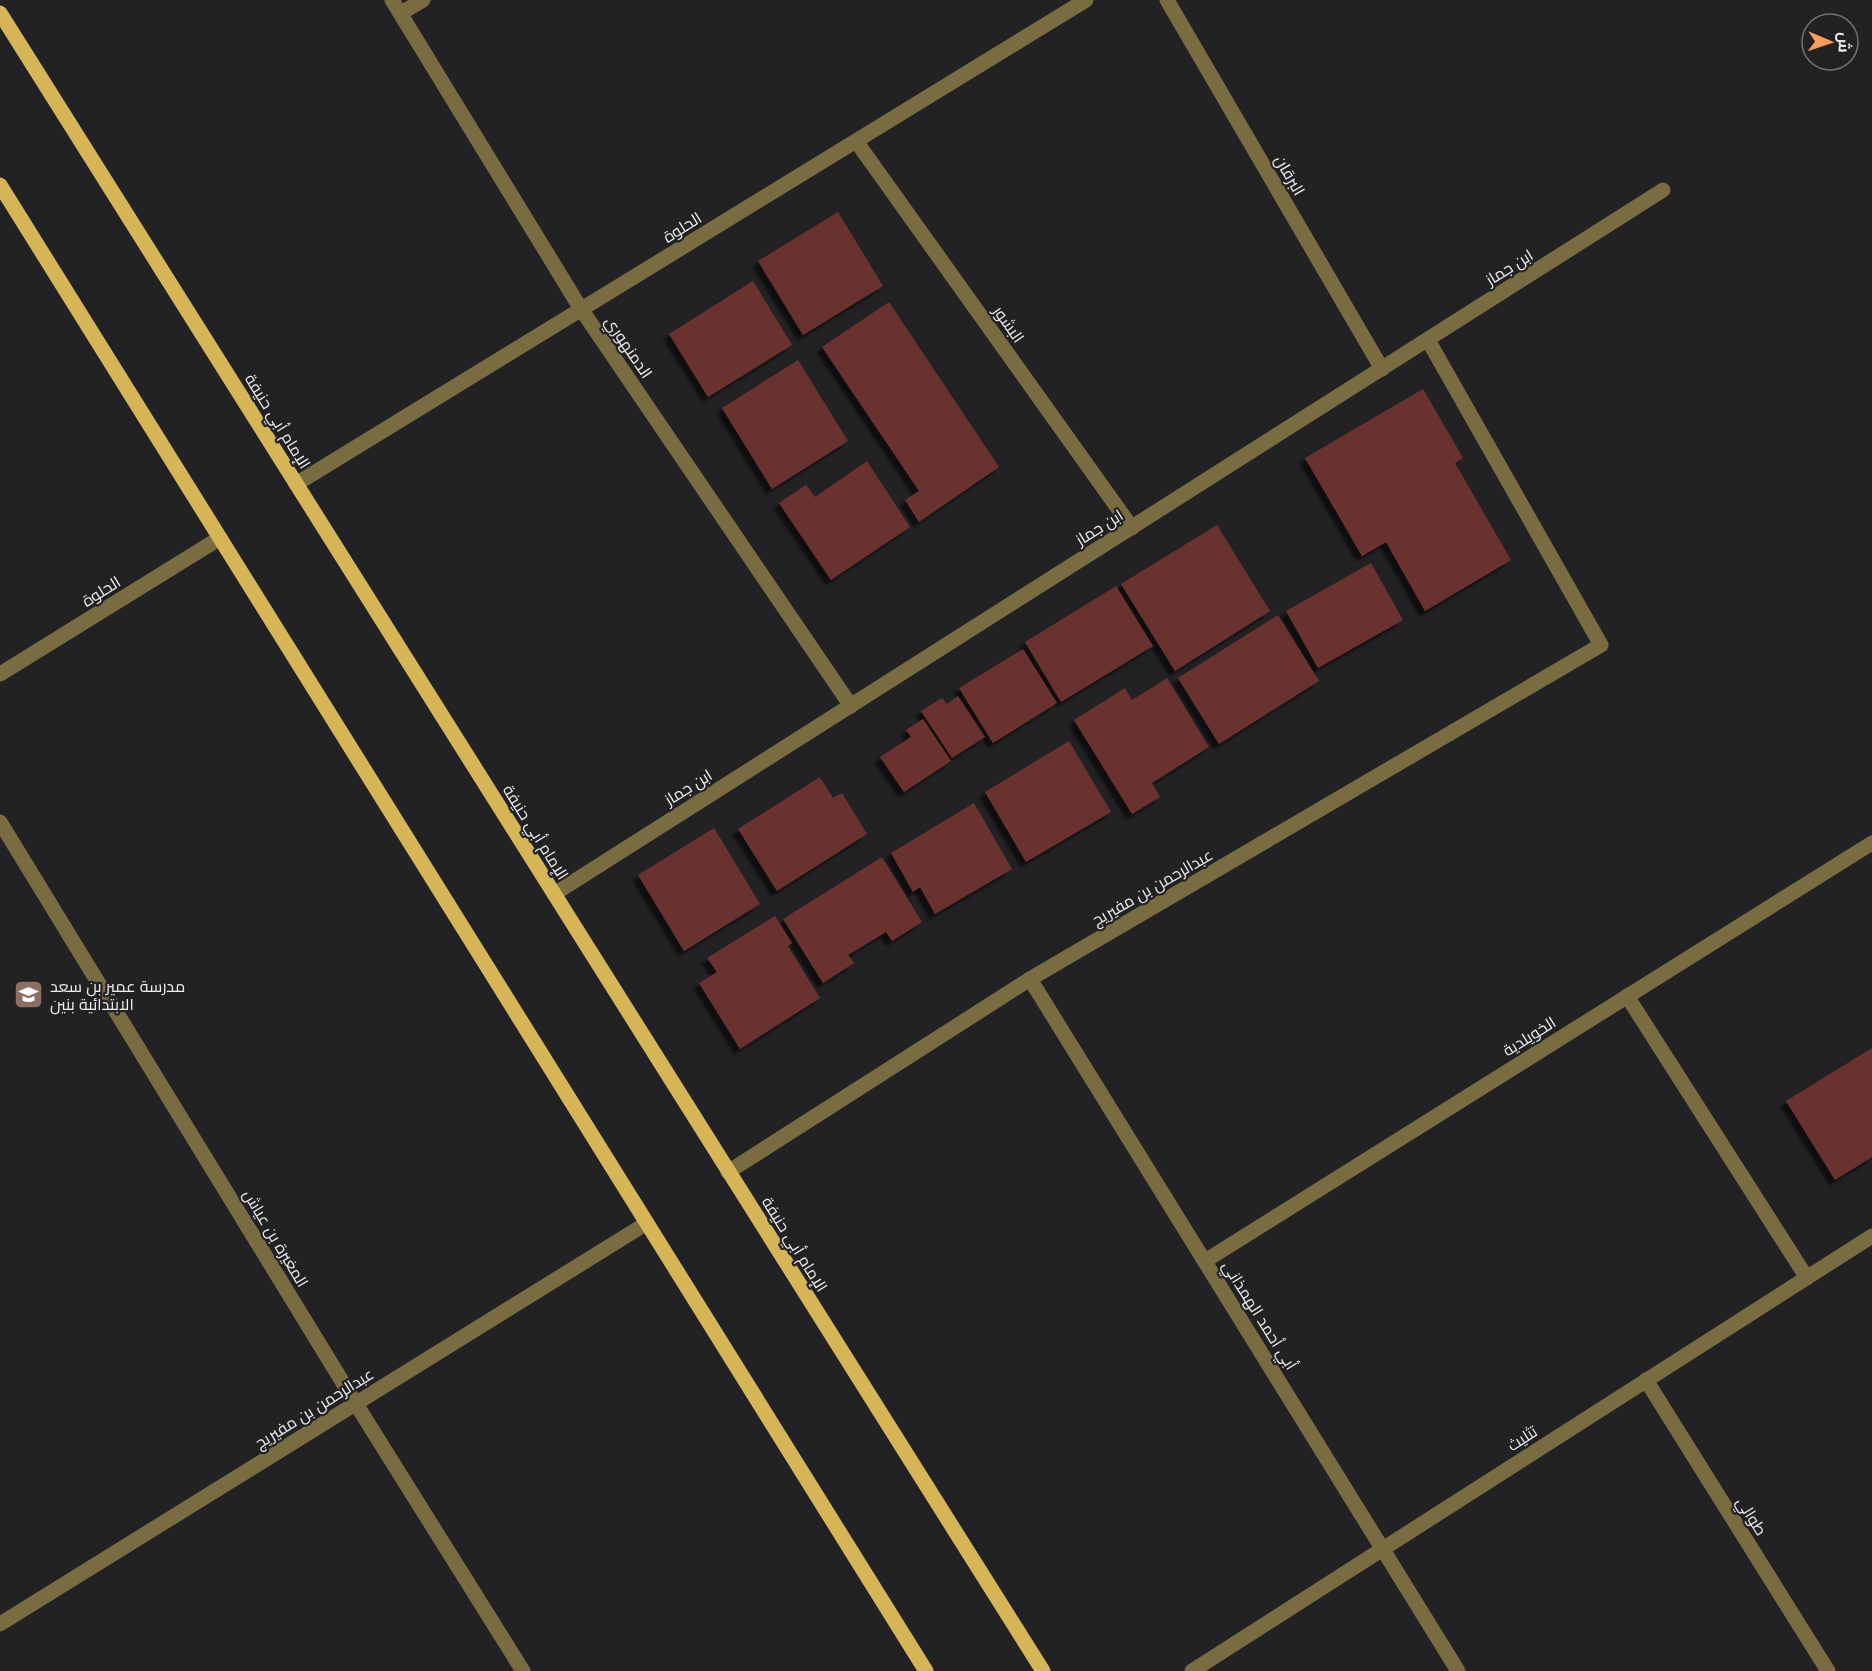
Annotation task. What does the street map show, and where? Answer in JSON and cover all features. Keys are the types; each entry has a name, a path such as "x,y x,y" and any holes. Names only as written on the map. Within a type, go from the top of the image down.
{"main road":[{"name":"الإمام أبي حنيفة","path":"0,13 1043,1671"},
{"path":"0,185 926,1671"}],"street":[{"name":"الدمنهوري","path":"392,0 581,309 851,706"},
{"path":"401,14 423,0"},
{"name":"الحلوة","path":"296,484 1086,0"},
{"name":"البرقان","path":"1167,0 1382,369"},
{"name":"البشور","path":"856,141 1132,528"},
{"name":"ابن جماز","path":"554,894 1663,190"},
{"name":"عبدالرحمن بن مفيريج","path":"728,1172 1030,979 1601,645 1428,340"},
{"name":"الحلوة","path":"0,674 220,538"},
{"name":"المغيرة بن عياش","path":"0,822 356,1404 523,1671"},
{"name":"الخويلدية","path":"1205,1262 1872,843"},
{"name":"أبي أحمد الهمذاني","path":"1030,979 1458,1671"},
{"path":"1627,996 1807,1278"},
{"name":"عبدالرحمن بن مفيريج","path":"0,1623 647,1223"},
{"name":"تثليث","path":"1192,1671 1872,1236"},
{"name":"طوالي","path":"1646,1380 1828,1671"}],"building":[{"path":"838,212 883,286 803,335 758,261"},
{"path":"753,281 792,345 708,397 669,334"},
{"path":"889,302 999,467 919,522 905,500 919,491 822,347"},
{"path":"798,360 848,441 772,489 722,408"},
{"path":"1423,389 1463,458 1455,463 1511,560 1425,611 1386,542 1362,556 1305,458"},
{"path":"867,461 910,527 831,580 779,503 806,485 815,497"},
{"path":"1217,525 1270,611 1175,671 1121,584"},
{"path":"1371,563 1403,620 1318,668 1286,611"},
{"path":"1116,586 1153,646 1061,702 1025,642"},
{"path":"1278,615 1319,681 1219,744 1178,678"},
{"path":"1023,649 1057,703 993,743 959,688"},
{"path":"1167,678 1209,747 1152,783 1160,797 1132,814 1074,720 1125,688 1132,700"},
{"path":"958,696 985,737 952,758 921,711 942,698 947,704"},
{"path":"923,719 951,761 904,792 880,757 911,737 906,730"},
{"path":"1069,741 1111,812 1026,862 985,792"},
{"path":"820,777 833,798 842,793 867,834 777,891 738,829"},
{"path":"974,803 1012,869 935,914 920,887 913,892 891,853"},
{"path":"714,828 760,904 684,951 638,875"},
{"path":"882,857 922,922 892,941 886,932 848,955 854,963 823,983 783,919"},
{"path":"775,916 792,943 788,946 820,998 740,1049 699,983 717,972 707,958"},
{"path":"1872,1048 1872,1157 1835,1180 1786,1101"}],"place":[{"name":"مدرسة عمير بن سعد الابتدائية بنين","path":"29,995"}]}
